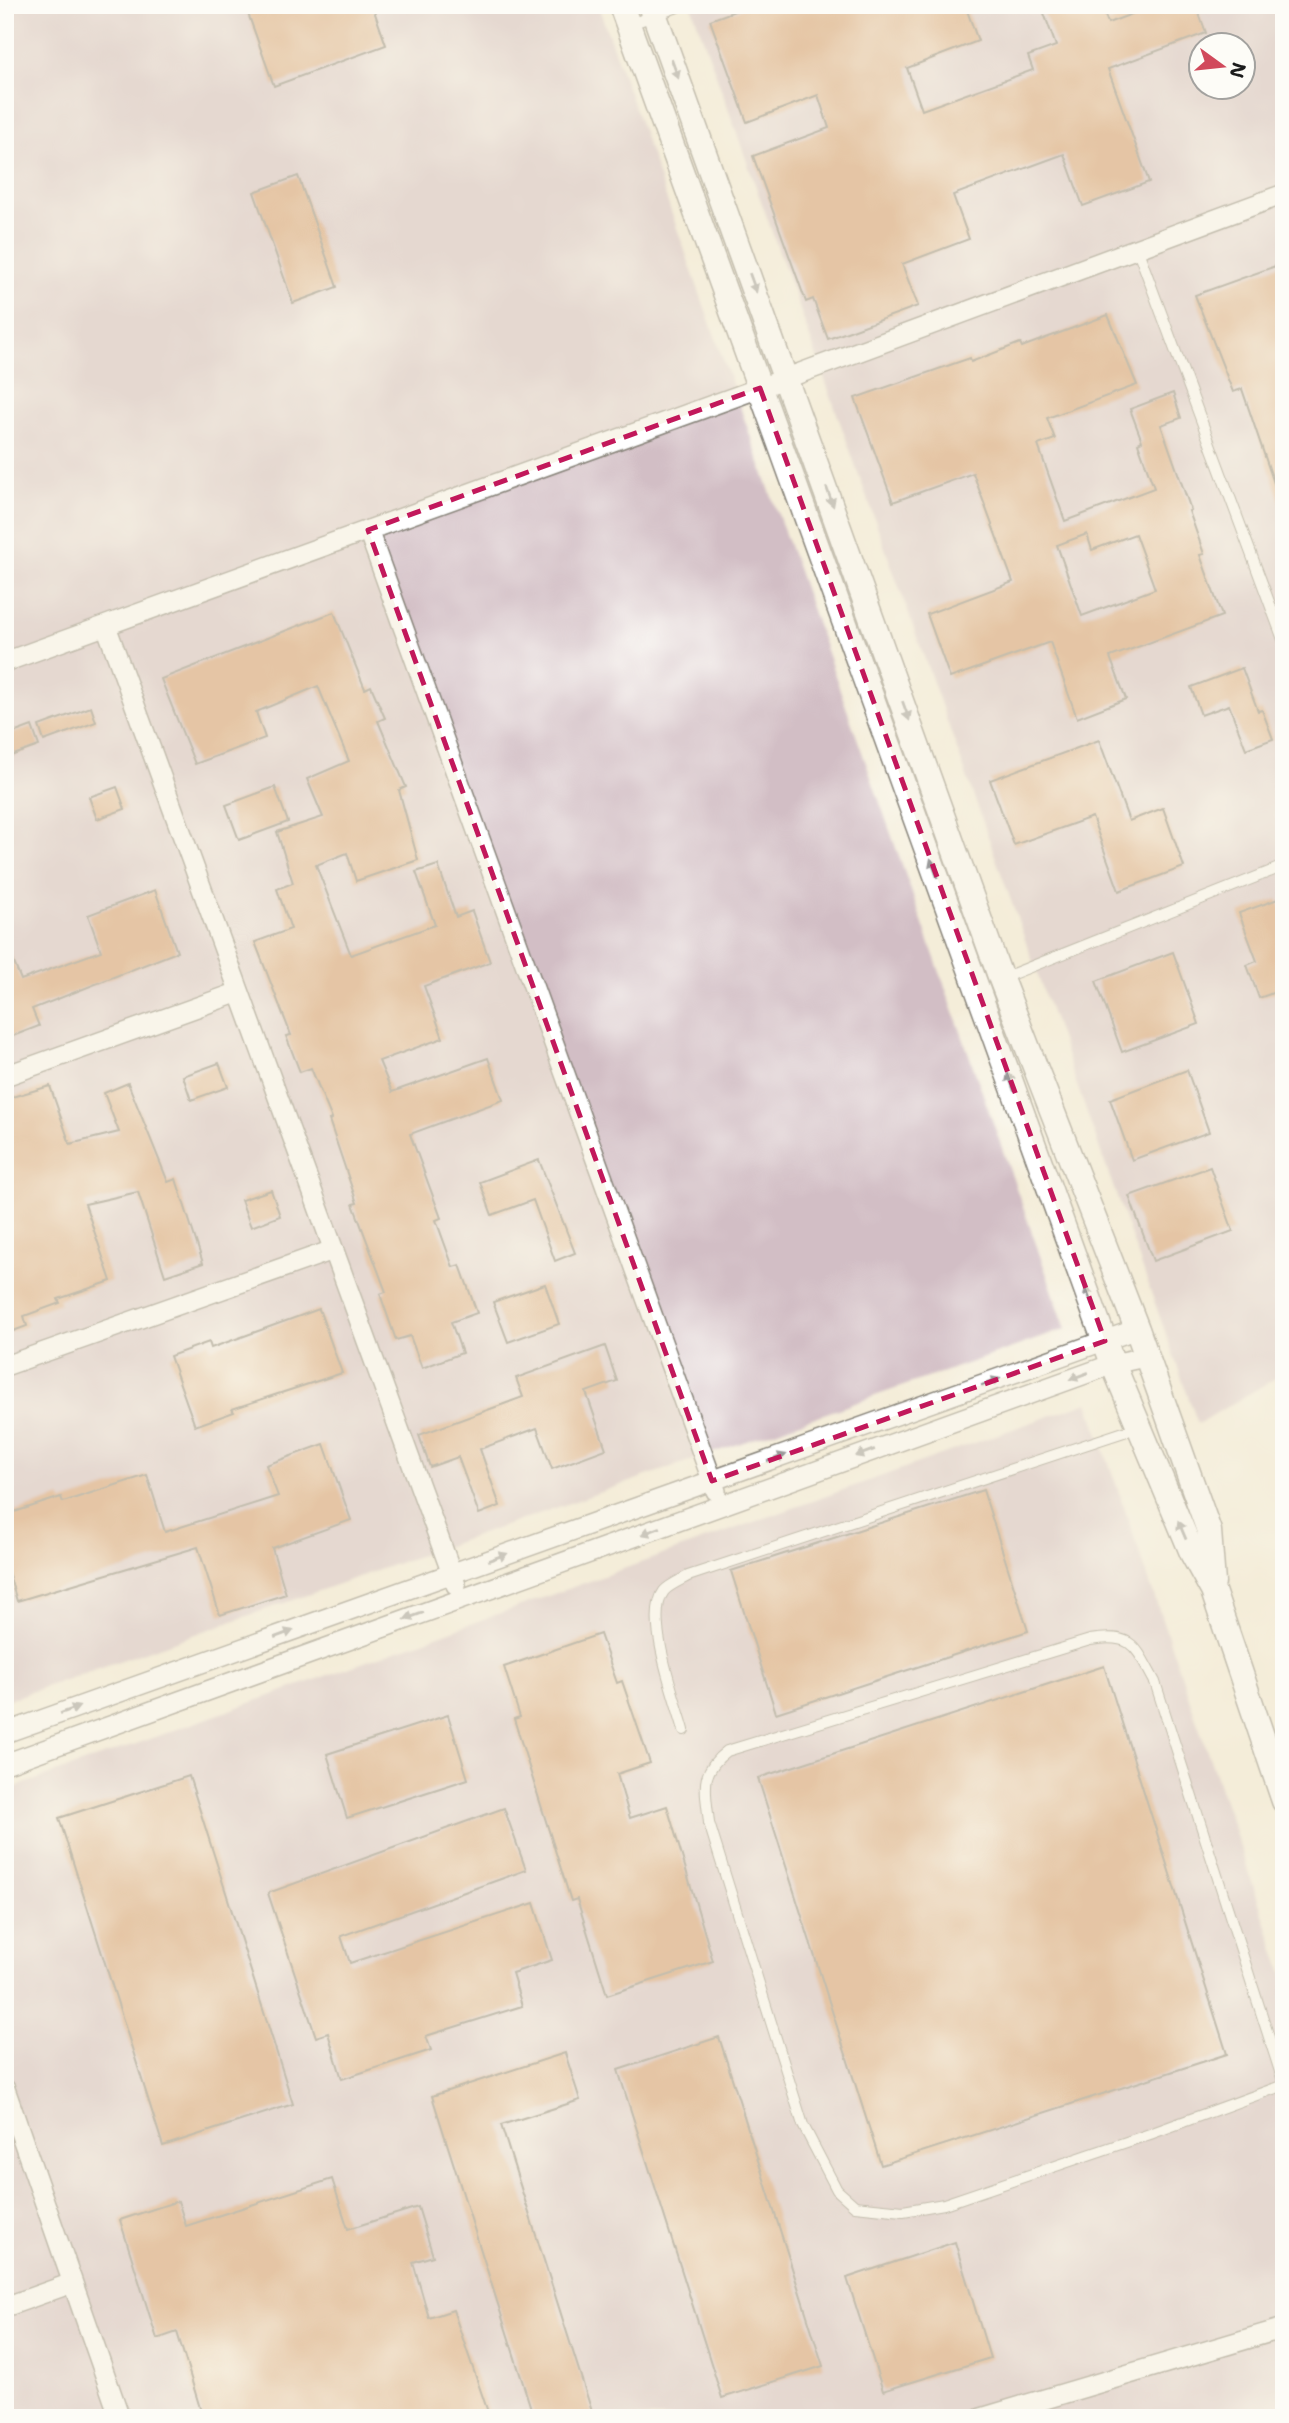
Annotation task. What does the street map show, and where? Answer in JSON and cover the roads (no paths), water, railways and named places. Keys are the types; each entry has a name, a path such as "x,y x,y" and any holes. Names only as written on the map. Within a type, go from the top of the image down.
{"street":[{"path":"653,10 1001,979 1137,1329 1209,1531 1213,1591"},
{"path":"624,15 1109,1352 1193,1555 1213,1591 1284,1801"},
{"path":"5,662 760,388 1284,194"},
{"path":"368,530 721,1505"},
{"path":"106,626 461,1599"},
{"path":"5,1076 239,992"},
{"path":"5,1366 333,1250"},
{"path":"5,1764 721,1505 1109,1352 1137,1329"},
{"path":"5,1733 712,1481 1109,1352 1145,1356"},
{"path":"5,2089 120,2418"},
{"path":"5,2307 72,2283"},
{"path":"981,2418 1284,2328"}],"lane":[{"path":"624,15 683,5"},
{"path":"1137,248 1284,642"},
{"path":"977,988 1284,866"},
{"path":"684,1730 659,1634 659,1606 665,1590 688,1577 1139,1427"},
{"path":"1115,1636 1135,1646 1155,1682 1284,2085 944,2204 903,2211 855,2206 837,2190 803,2125 709,1823 705,1781 711,1763 727,1751 1090,1640 1115,1636"}]}
